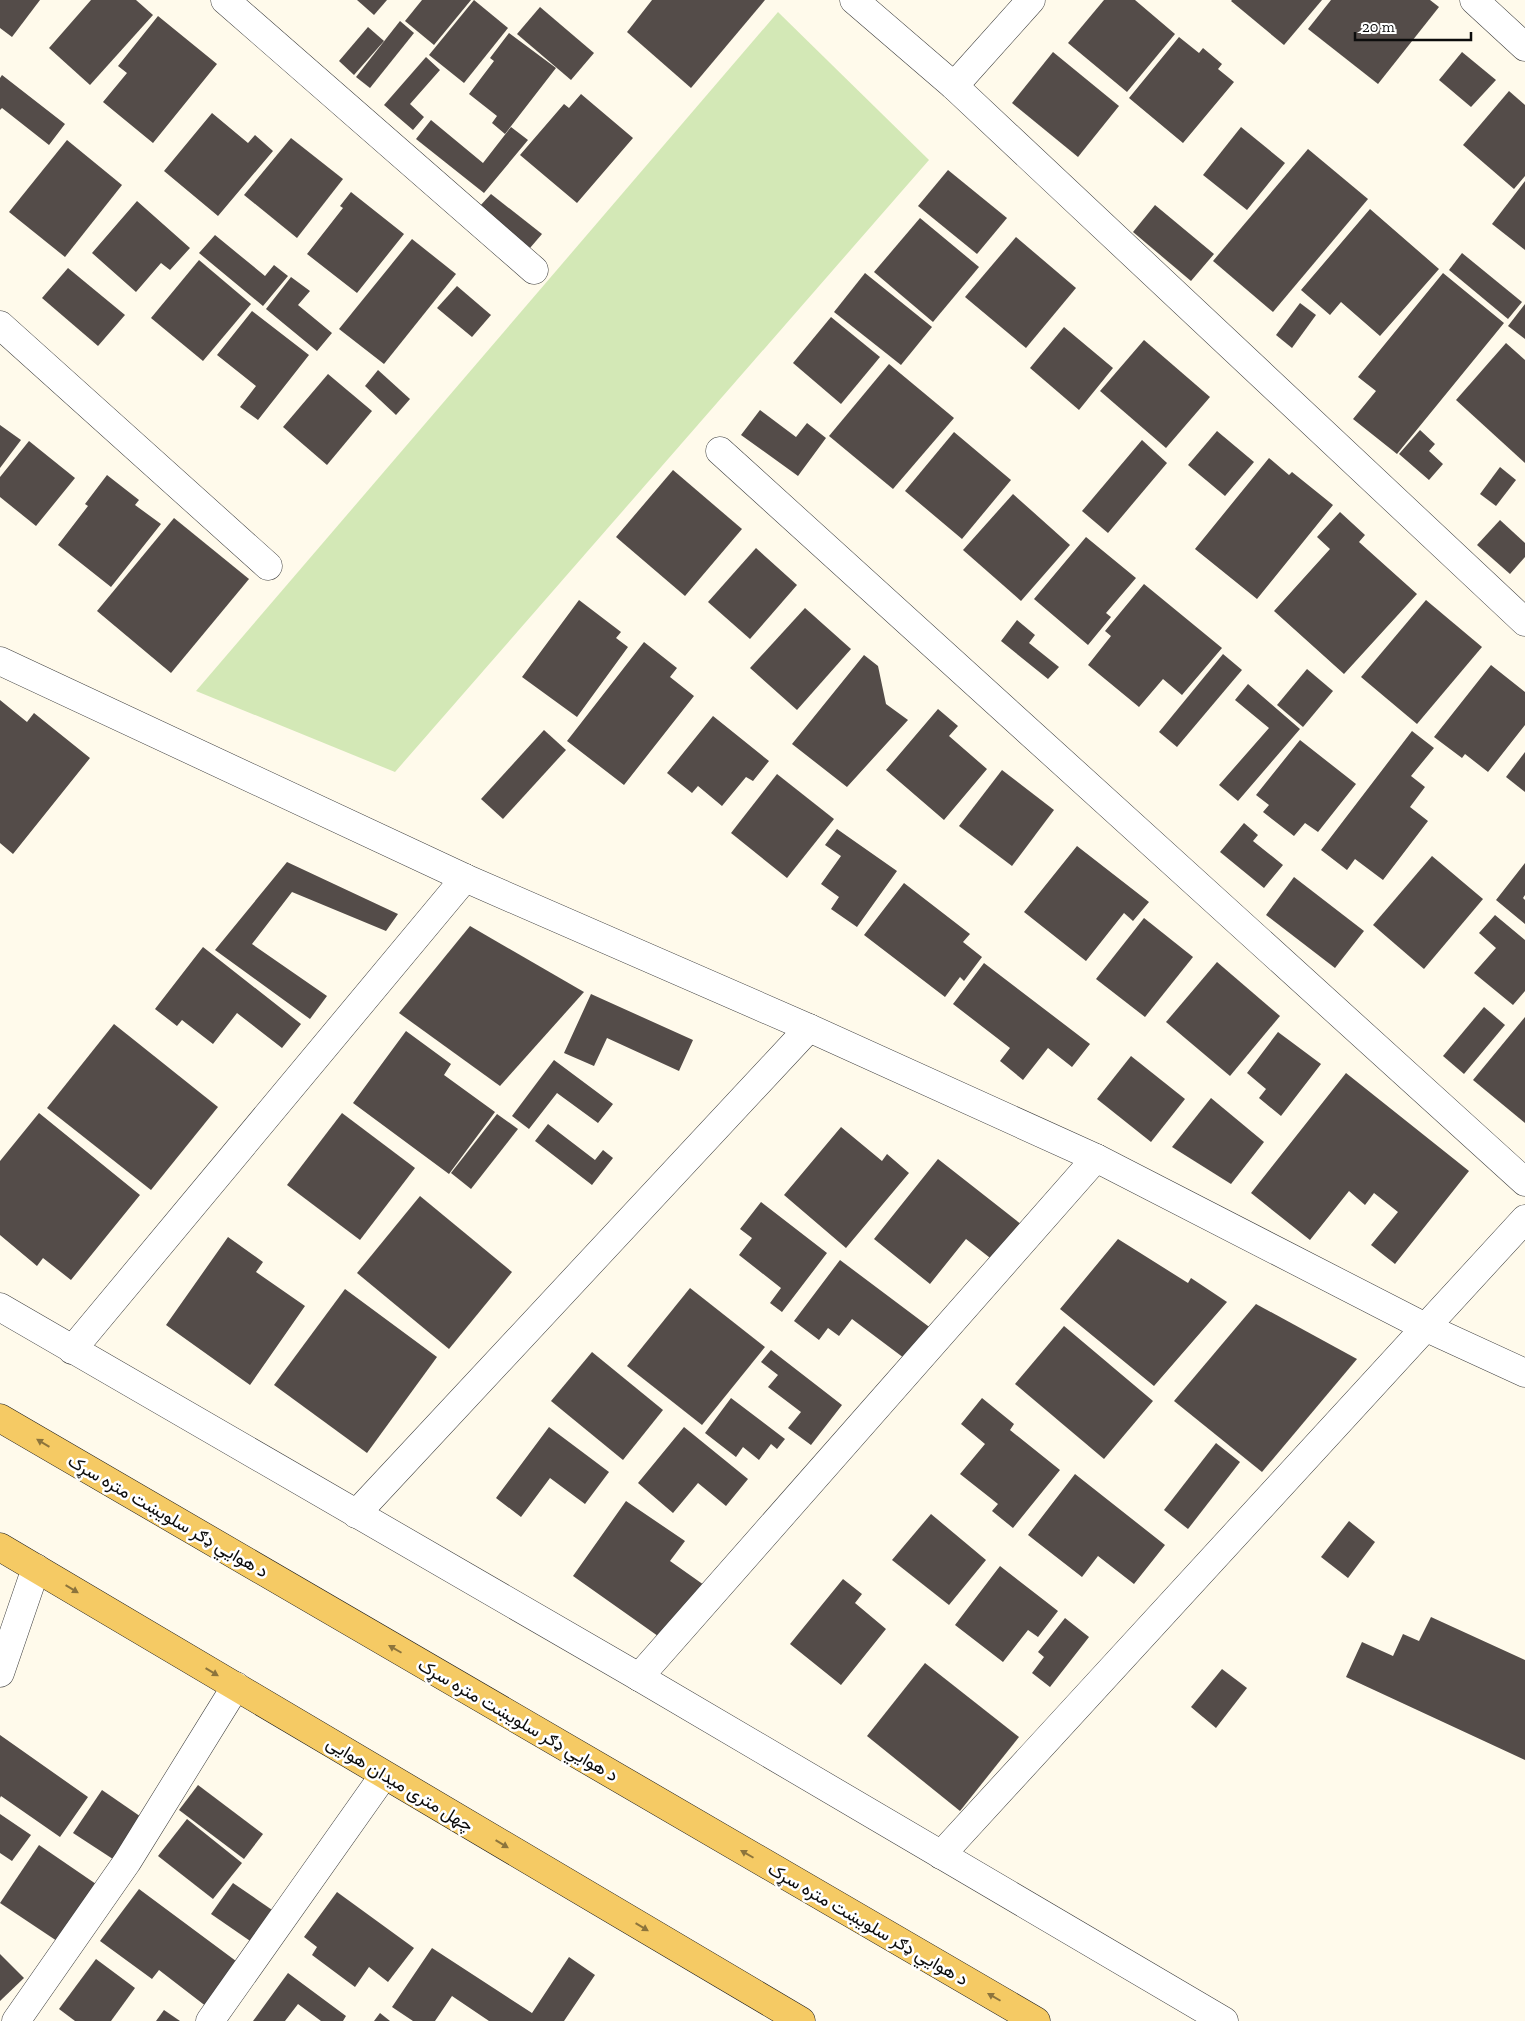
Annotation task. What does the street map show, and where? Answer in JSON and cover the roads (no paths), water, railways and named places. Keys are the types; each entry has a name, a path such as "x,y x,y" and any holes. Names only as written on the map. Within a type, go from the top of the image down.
{"main road":[{"name":"د هوايي ډګر سلویښت متره سړک","path":"0,1418 1036,2021"},
{"name":"چهل متری میدان هوایی","path":"0,1547 801,2021"}],"street":[{"path":"226,0 534,270"},
{"path":"854,0 954,86 1525,622"},
{"path":"954,86 1032,0"},
{"path":"1474,0 1525,48"},
{"path":"0,325 268,566"},
{"path":"720,450 1525,1182"},
{"path":"0,661 465,878 809,1028 1096,1158 1427,1328 1525,1373"},
{"path":"72,1350 465,878"},
{"path":"356,1514 809,1028"},
{"path":"639,1677 1096,1158"},
{"path":"941,1855 1427,1328 1525,1219"},
{"path":"0,1307 639,1677 1224,2021"},
{"path":"0,1673 36,1568"},
{"path":"16,2021 127,1862 236,1686"},
{"path":"210,2021 384,1774"}]}
